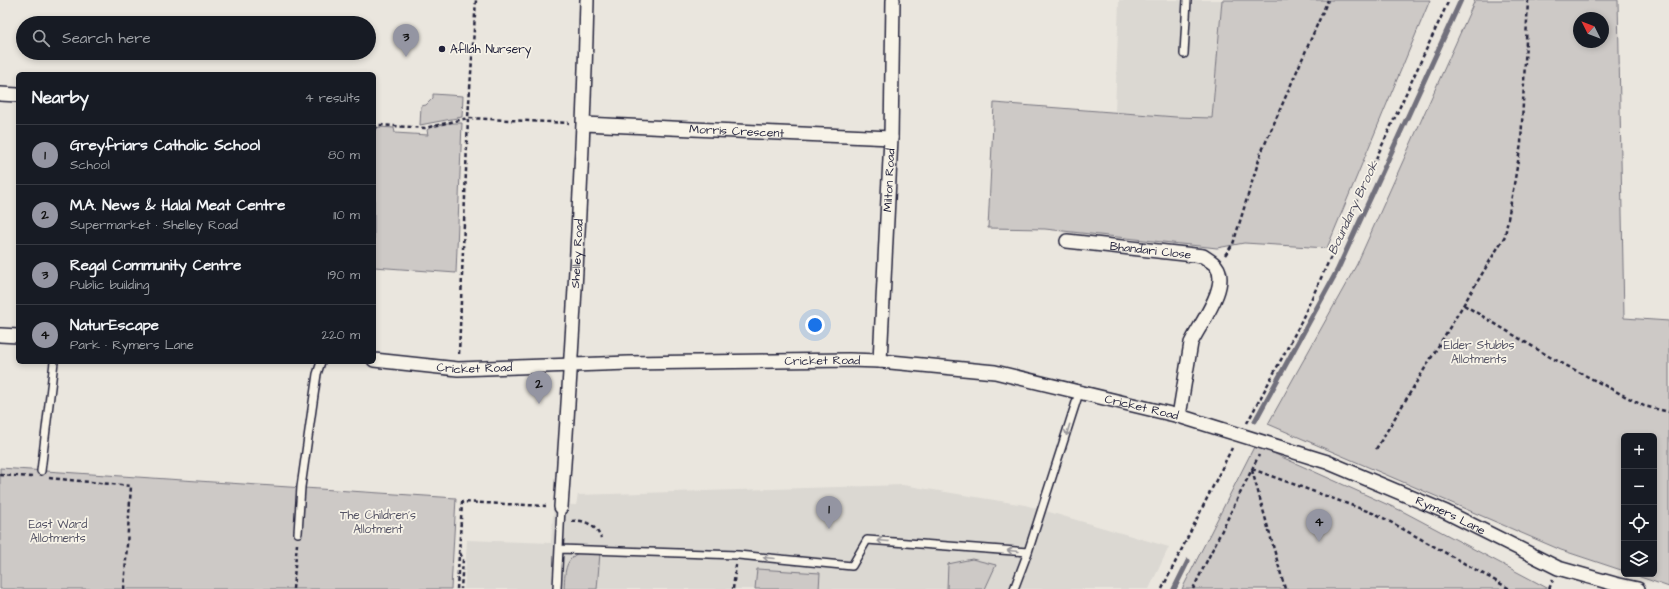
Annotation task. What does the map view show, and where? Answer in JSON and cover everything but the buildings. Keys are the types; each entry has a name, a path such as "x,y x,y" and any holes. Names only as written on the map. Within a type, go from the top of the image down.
{"street":[{"name":"Shelley Road","path":"561,507 571,365 584,124 587,0"},
{"name":"Milton Road","path":"880,361 890,138 893,0"},
{"path":"0,94 16,96"},
{"name":"Morris Crescent","path":"584,124 890,138"},
{"name":"Bhandari Close","path":"1067,241 1203,256 1216,266 1220,281 1213,306 1196,332 1191,343 1179,416"},
{"path":"0,335 16,336"},
{"name":"Cricket Road","path":"376,360 458,369 637,362 880,361 995,372 1179,416 1262,441"},
{"name":"Rymers Lane","path":"1262,441 1327,462 1431,505 1558,568 1638,589"}],"lane":[{"path":"1184,54 1187,0"},
{"path":"41,474 54,364"},
{"path":"298,533 302,480 317,374 320,364"},
{"path":"1014,589 1028,552 1079,392"},
{"path":"557,589 561,507"},
{"path":"560,549 738,555 852,566 867,540 1028,552"}],"path":[{"path":"458,369 468,118 476,0"},
{"path":"1233,244 1261,153 1328,0"},
{"path":"1162,589 1228,455 1241,434 1298,328 1449,0"},
{"path":"1376,449 1505,236 1521,144 1528,0"},
{"path":"376,127 379,125 425,128 468,118 584,124"},
{"path":"1464,305 1550,357 1644,406 1669,412"},
{"path":"1193,589 1262,449 1262,441"},
{"path":"1252,469 1285,589"},
{"path":"1252,469 1378,516 1510,589"},
{"path":"0,475 41,474 131,486 124,589"},
{"path":"457,589 462,502 561,507"},
{"path":"561,523 574,520 587,522 600,535 606,550"},
{"path":"293,589 298,533"},
{"path":"460,553 463,559 461,589"},
{"path":"733,589 738,555"}],"shaded area":[{"path":"1119,0 1222,0 1212,119 1115,112"},
{"path":"903,485 1025,505 1169,547 1149,589 464,589 467,540 551,543 554,504 576,505 578,495"}],"green space":[{"path":"1222,0 1430,0 1327,248 1244,243 1217,248 1045,229 988,228 994,103 1176,117 1212,118"},
{"name":"Elder Stubbs Allotments","path":"1475,0 1618,0 1624,318 1669,321 1669,587 1641,577 1657,577 1657,433 1621,433 1621,570 1561,550 1268,424 1357,264"},
{"path":"433,94 463,96 462,117 420,125 421,106 426,105 433,98"},
{"path":"447,123 462,123 456,273 376,267 376,129 379,127 394,128 395,133 428,135 427,130 431,127"},
{"path":"1255,445 1404,512 1549,589 1182,589"},
{"name":"East Ward Allotments","path":"0,468 456,498 451,589 0,589"},
{"path":"580,552 600,553 597,589 564,589 565,572 568,563"},
{"path":"972,559 996,565 985,589 947,589 948,564"},
{"path":"757,569 820,573 819,589 755,589"}],"waterway":[{"name":"Boundary Brook","path":"1255,421 1337,271 1461,0"},
{"name":"Boundary Brook","path":"1174,589 1188,561"}],"place":[{"name":"Afllah Nursery","path":"442,49"},
{"name":"Regal Community Centre","path":"406,57"},
{"name":"M.A. News & Halal Meat Centre","path":"539,404"},
{"name":"Greyfriars Catholic School","path":"829,529"},
{"name":"NaturEscape","path":"1319,542"}],"park label":[{"name":"The Children's Allotment","path":"378,522"}]}
